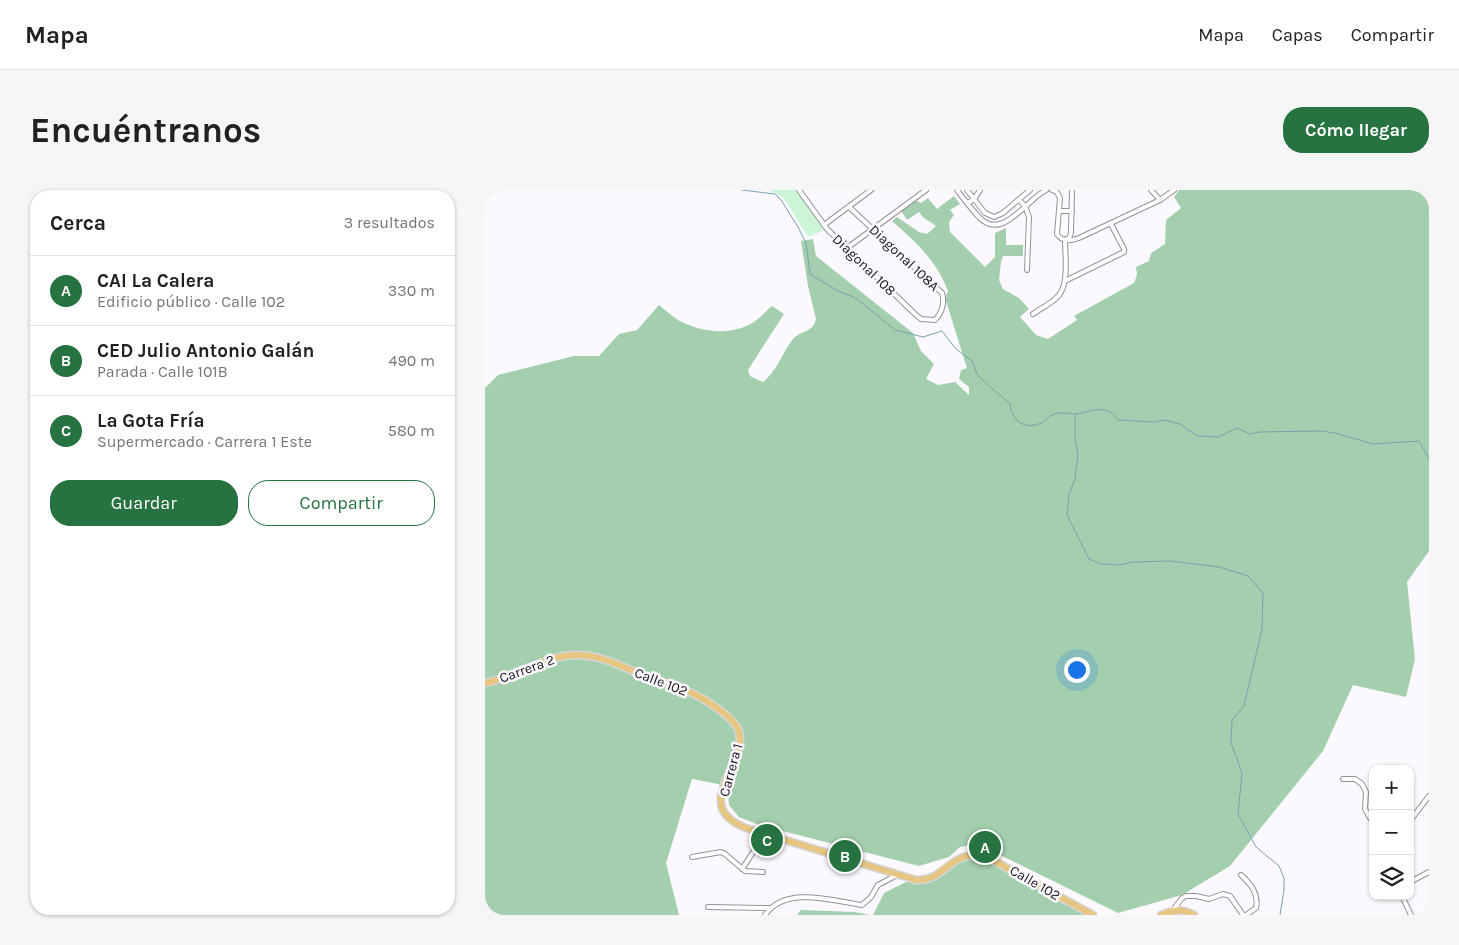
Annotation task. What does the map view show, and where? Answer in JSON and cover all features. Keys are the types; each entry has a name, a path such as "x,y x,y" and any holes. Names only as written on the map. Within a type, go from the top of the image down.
{"main road":[{"name":"Carrera 2","path":"485,683 549,660 569,655"},
{"name":"Calle 102","path":"569,655 599,659 693,694 731,720 739,733"},
{"name":"Carrera 1","path":"739,733 738,749 722,793 723,808 728,817 737,824 765,834"},
{"path":"765,834 897,875"},
{"name":"Calle 102","path":"897,875 913,880 926,880 936,876 960,858 975,855 993,859 1093,915"},
{"path":"1161,915 1173,910 1191,913"}],"street":[{"name":"Diagonal 108","path":"799,190 824,225 921,319 935,320 940,315"},
{"path":"824,225 871,190"},
{"path":"847,248 926,190"},
{"path":"957,190 979,218 993,225 1008,222 1043,190"},
{"path":"967,190 985,213 994,217 1003,213 1030,190"},
{"path":"968,203 974,199 980,190"},
{"path":"1065,240 1071,235 1072,190"},
{"path":"1151,190 1160,200"},
{"path":"1054,191 1060,198 1057,234 1058,237 1070,240 1111,224 1160,200 1174,190"},
{"path":"1019,200 1025,206 1029,217 1027,270"},
{"name":"Diagonal 108A","path":"849,207 942,292 943,301 940,315"},
{"path":"1059,211 1073,211"},
{"path":"1065,281 1122,254 1124,251 1111,224"},
{"path":"1033,314 1056,299 1063,290 1065,281 1065,240"},
{"path":"1343,779 1355,779 1362,784 1366,792 1365,809 1369,816"},
{"path":"1414,816 1429,796"},
{"path":"742,869 765,834"},
{"path":"692,857 721,852 742,869 749,872 763,872"},
{"path":"1414,880 1429,872"},
{"path":"708,907 769,908 795,898 825,899 864,905 878,884 897,875"},
{"path":"1173,910 1185,896 1209,899 1223,894 1230,896 1244,915 1256,908 1257,897 1249,881 1241,875"},
{"path":"1404,900 1411,915"},
{"path":"765,915 769,908"}],"green space":[{"path":"769,190 797,190 824,230 808,237 784,198"},
{"path":"1179,190 1429,190 1429,551 1407,582 1415,659 1406,697 1353,685 1323,751 1230,866 1182,895 1118,913 992,851 990,845 981,843 960,847 949,857 919,866 759,825 739,817 729,805 728,795 723,785 692,779 666,863 679,915 485,915 485,388 498,375 574,356 599,356 619,334 637,330 659,305 678,320 687,324 697,328 718,331 729,331 749,325 772,306 784,314 748,370 750,376 763,382 772,373 793,339 810,329 816,319 808,286 801,241 813,239 816,256 913,333 921,351 934,364 926,379 938,385 955,382 969,395 969,387 959,379 961,370 967,368 945,298 948,291 938,270 925,252 892,221 897,217 919,232 927,234 936,226 919,212 907,220 900,209 915,200 921,203 928,198 937,209 954,196 960,204 950,210 954,215 949,222 950,232 985,267 995,257 995,233 1006,228 1006,245 1023,245 1023,256 1003,256 999,280 1003,289 1019,298 1029,309 1020,317 1036,335 1048,339 1077,320 1074,316 1134,283 1137,275 1136,267 1149,261 1151,253 1165,244 1166,220 1181,208 1174,197"},
{"path":"978,857 987,859 1085,915 873,915 884,893 906,882 927,882 940,877 957,863"},
{"path":"801,910 855,912 869,915 797,915"}],"waterway":[{"path":"742,190 775,194 781,200 806,243 810,274 838,291 856,298 895,330 923,337 942,331 955,348 972,361 978,376 1010,404 1017,420 1026,425 1037,425 1058,413 1076,414 1093,410 1106,410 1118,420 1154,422 1164,420 1180,424 1197,436 1218,437 1237,428 1250,434 1259,432 1321,431 1373,444 1419,441 1429,459"},
{"path":"1075,414 1075,439 1078,454 1075,479 1069,494 1067,515 1089,559 1101,564 1119,565 1133,562 1170,561 1219,567 1248,576 1263,593 1262,629 1244,706 1232,720 1231,743 1242,773 1238,814 1256,847 1279,866 1284,878 1280,915"}],"place":[{"name":"La Gota Fría","path":"767,840"},
{"name":"CAI La Calera","path":"985,847"},
{"name":"CED Julio Antonio Galán","path":"845,856"}]}
